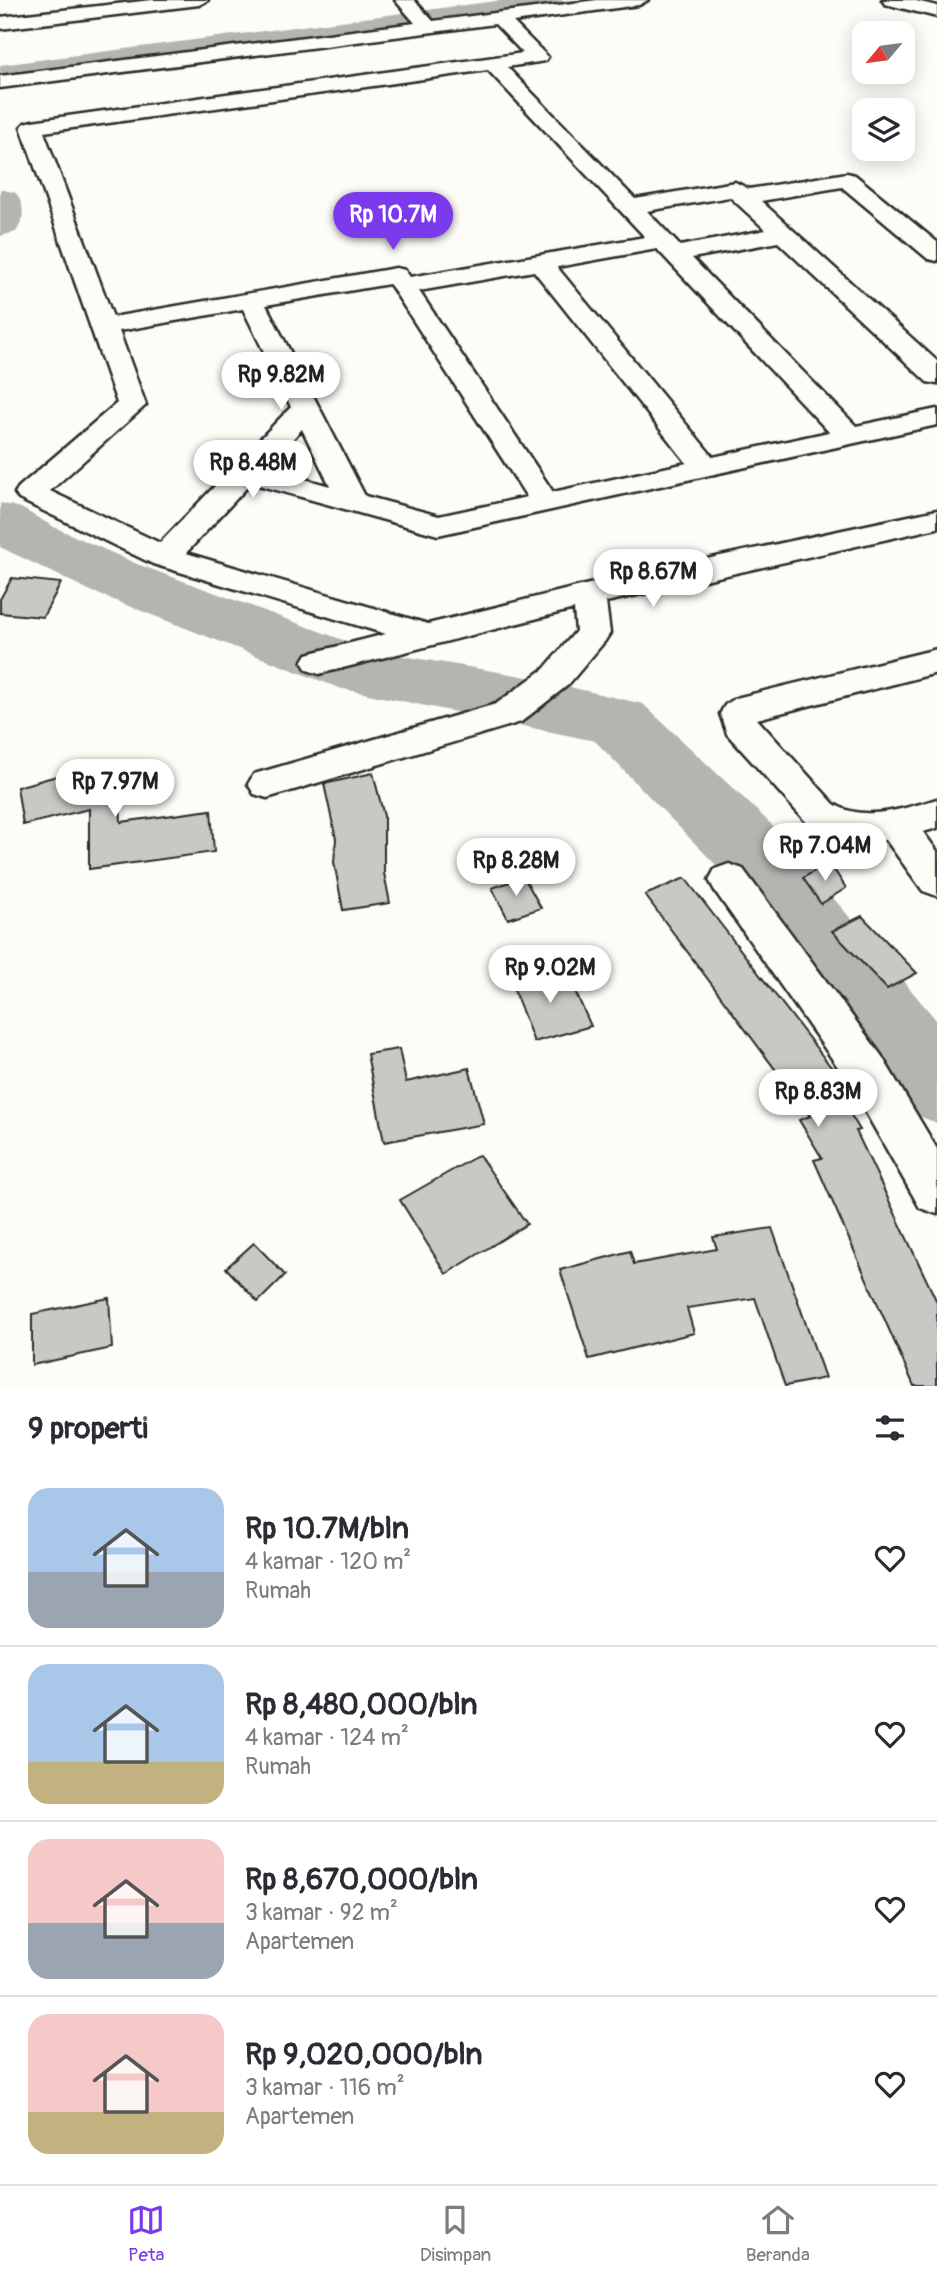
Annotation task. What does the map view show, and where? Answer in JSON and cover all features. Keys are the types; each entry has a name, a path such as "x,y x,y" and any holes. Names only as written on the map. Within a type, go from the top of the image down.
{"street":[{"path":"19,0 27,20"},
{"path":"0,23 117,5 199,0"},
{"path":"0,65 418,16 639,0"},
{"path":"891,0 937,12"},
{"path":"427,635 164,557 30,493 132,405 32,127 538,57 506,9"},
{"path":"0,82 418,16"},
{"path":"492,63 849,436"},
{"path":"744,197 847,180 937,254"},
{"path":"630,207 735,189 937,376"},
{"path":"403,286 541,262 783,233"},
{"path":"541,262 706,467"},
{"path":"104,326 396,275 545,502"},
{"path":"251,300 354,503"},
{"path":"164,557 306,408"},
{"path":"245,472 438,526 937,417"},
{"path":"319,662 589,595 937,519"},
{"path":"267,784 508,713 556,677 593,633 589,595"},
{"path":"937,661 748,707 738,714 740,725 832,822 897,826 937,813"},
{"path":"897,826 937,880"},
{"path":"729,880 865,1069 937,1192"}],"building":[{"path":"12,578 61,583 43,617 0,613 0,599"},
{"path":"118,764 121,822 211,810 214,852 89,869 89,809 23,825 17,787 75,771"},
{"path":"373,773 384,816 384,873 390,903 343,910 334,862 336,839 324,784"},
{"path":"829,862 846,888 821,904 803,878"},
{"path":"524,877 541,908 508,919 492,888"},
{"path":"685,878 848,1089 838,1093 860,1130 856,1131 937,1302 937,1386 914,1386 814,1160 822,1158 799,1120 810,1116 645,895"},
{"path":"862,916 917,973 887,989 832,931"},
{"path":"565,969 591,1026 534,1042 511,982"},
{"path":"399,1049 406,1082 469,1068 484,1124 384,1142 367,1054"},
{"path":"479,1155 527,1224 446,1274 400,1200"},
{"path":"772,1228 825,1378 785,1386 755,1298 687,1308 694,1333 589,1359 560,1270 630,1251 634,1264 717,1249 713,1237"},
{"path":"254,1243 285,1275 258,1302 226,1268"},
{"path":"109,1298 112,1348 32,1365 32,1314"}],"waterway":[{"path":"0,77 585,0"},
{"path":"0,202 0,222"},
{"path":"0,521 32,540 115,578 363,672 522,700 618,721 743,844 937,1084"}]}
